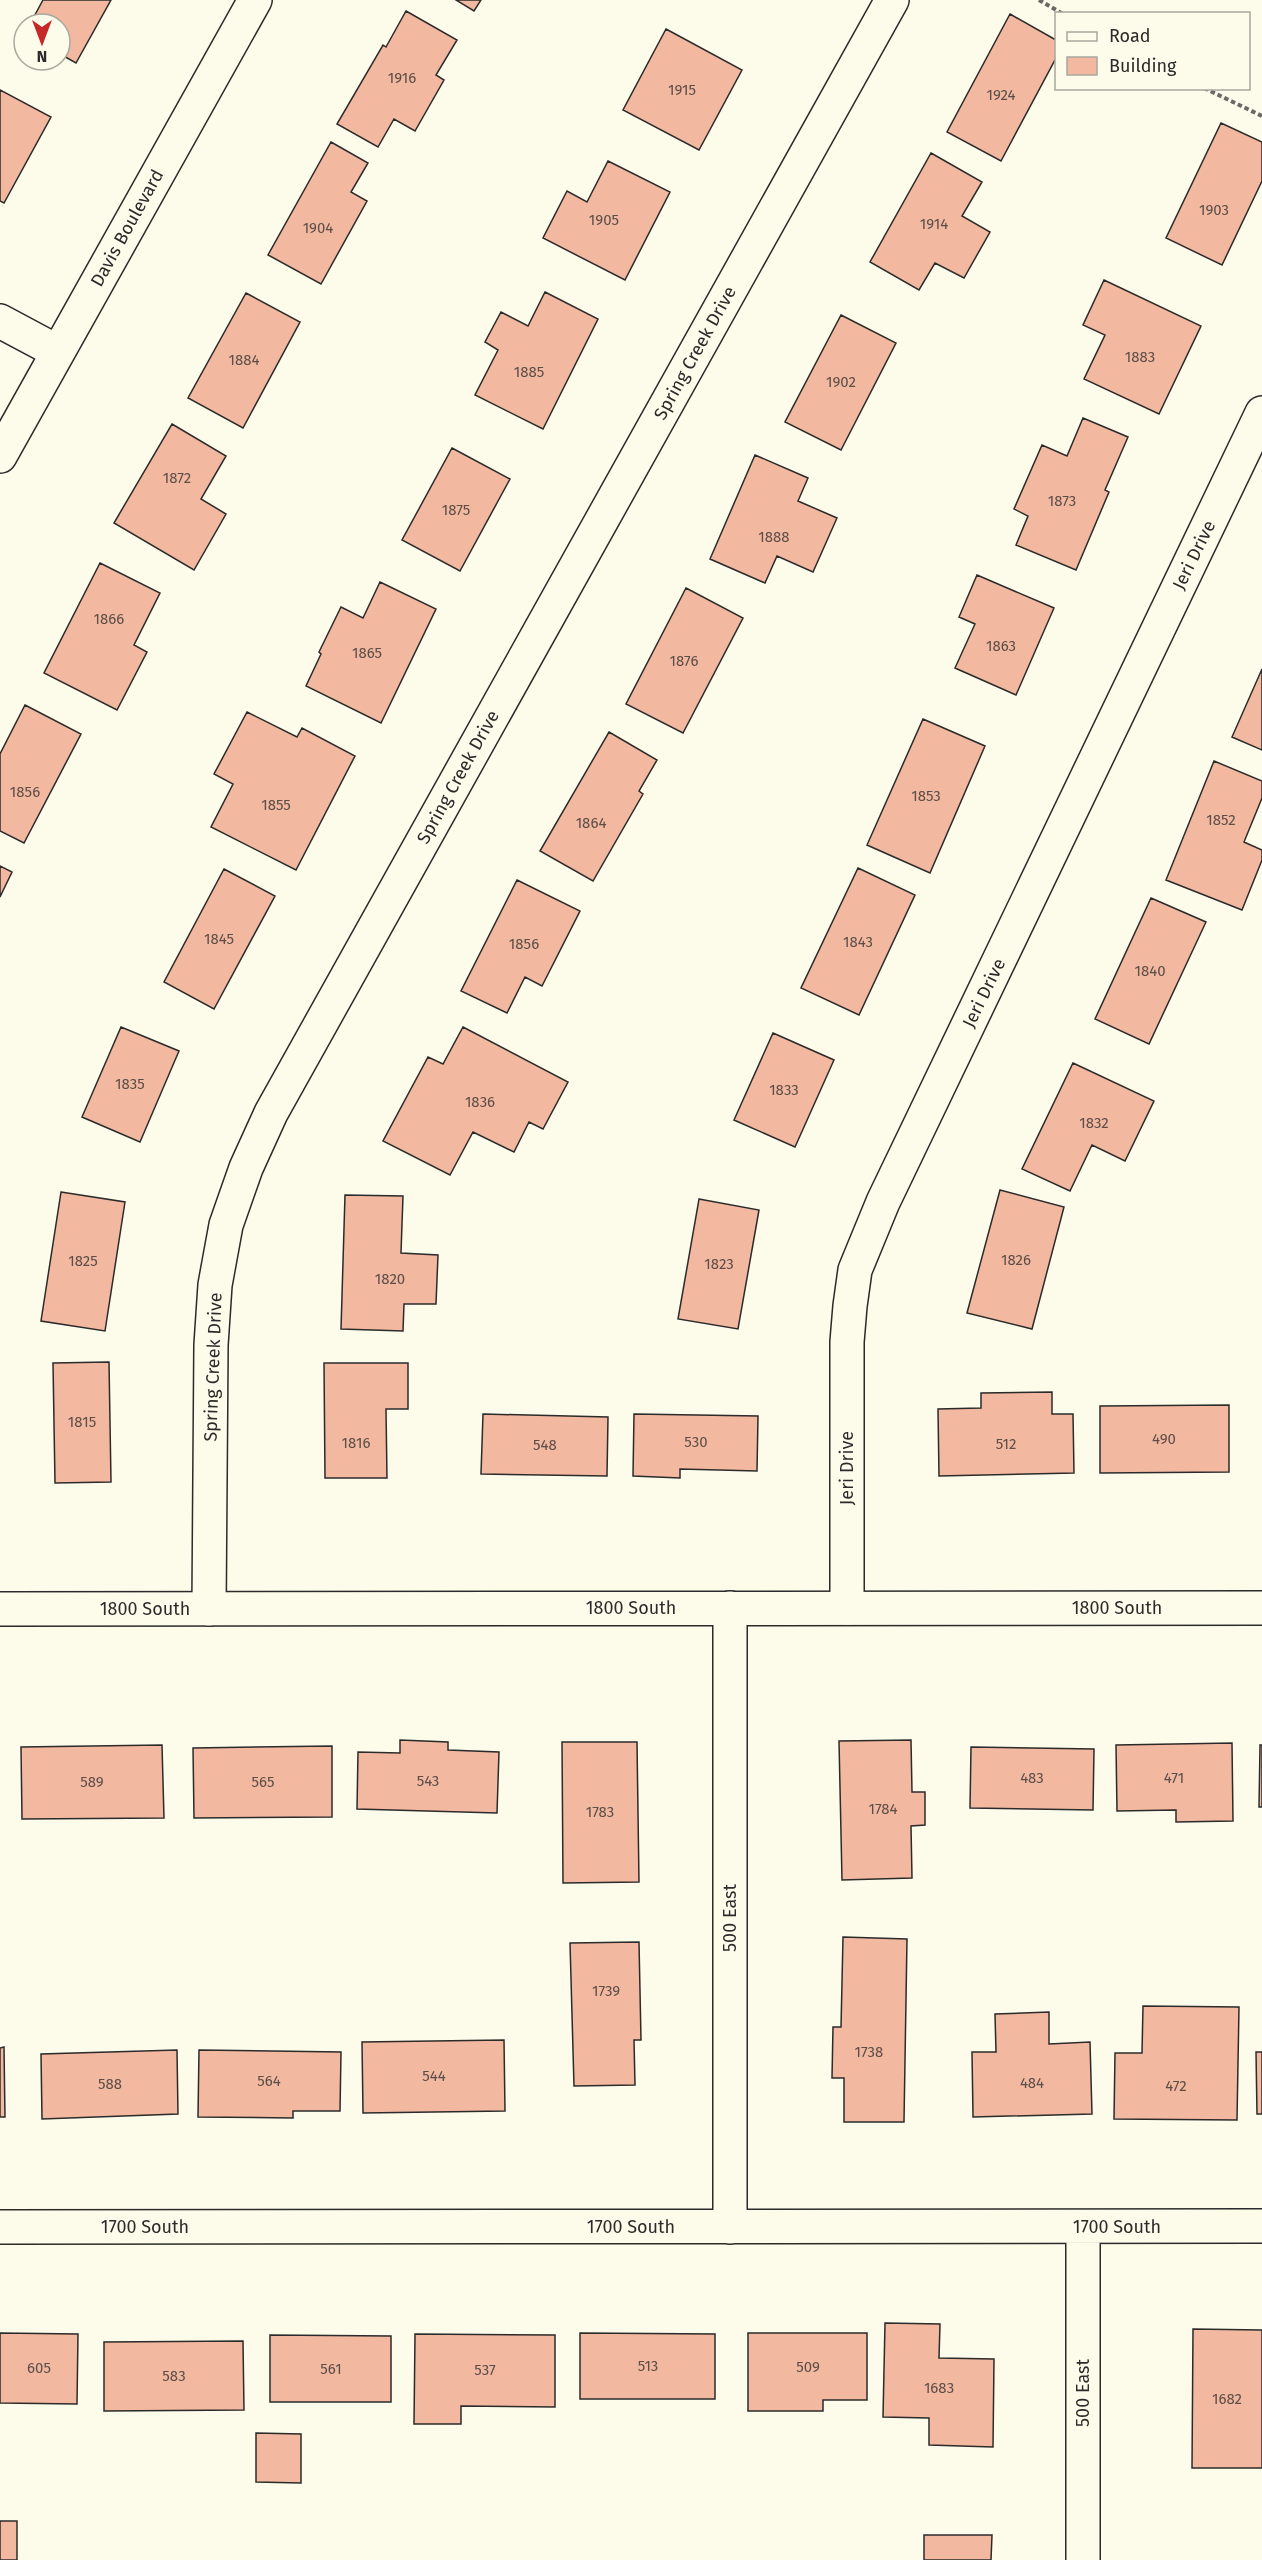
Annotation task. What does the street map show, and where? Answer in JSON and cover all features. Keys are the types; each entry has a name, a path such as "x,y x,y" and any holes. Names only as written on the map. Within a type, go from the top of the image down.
{"street":[{"name":"Davis Boulevard","path":"0,456 255,0"},
{"name":"Spring Creek Drive","path":"209,1609 211,1345 215,1285 226,1225 246,1168 271,1113 892,0"},
{"path":"0,321 58,352"},
{"name":"Jeri Drive","path":"847,1608 847,1342 855,1270 883,1202 1262,412"},
{"name":"500 East","path":"730,1608 730,2227"},
{"name":"1800 South","path":"0,1609 1262,1608"},
{"name":"1700 South","path":"0,2227 1262,2226"},
{"name":"500 East","path":"1083,2227 1083,2560"}],"path":[{"path":"1039,0 1060,12"},
{"path":"1208,90 1262,116"}],"building":[{"path":"43,0 111,0 76,63 72,61 72,12 36,12"},
{"path":"456,0 481,0 474,11"},
{"path":"406,11 457,40 436,75 444,80 415,131 394,119 378,147 337,124 383,45 386,47"},
{"path":"1010,14 1055,39 1055,60 1001,161 947,132"},
{"path":"666,29 742,70 699,150 623,110"},
{"path":"0,90 51,117 4,203 0,201"},
{"path":"1221,123 1262,142 1262,181 1222,265 1166,238"},
{"path":"331,142 368,163 351,192 367,201 321,284 268,255"},
{"path":"931,153 982,182 962,216 990,232 964,278 935,263 919,290 870,262"},
{"path":"608,161 670,192 625,280 543,238 567,191 587,202"},
{"path":"1104,280 1201,326 1159,414 1084,379 1105,335 1083,325"},
{"path":"545,292 598,319 543,429 475,395 498,350 485,342 501,312 528,326"},
{"path":"246,293 300,322 243,428 188,398"},
{"path":"841,315 896,343 841,450 785,422"},
{"path":"1083,418 1128,437 1105,490 1109,492 1076,570 1016,545 1028,516 1014,509 1042,445 1067,456"},
{"path":"172,424 226,456 201,499 226,514 194,570 114,523"},
{"path":"452,448 510,479 460,571 402,540"},
{"path":"755,455 808,478 798,501 837,518 813,572 777,556 765,583 710,559"},
{"path":"100,563 160,593 134,645 147,652 117,710 44,673"},
{"path":"977,575 1054,608 1016,695 955,668 975,624 959,617"},
{"path":"380,582 436,609 381,723 306,686 321,654 319,652 341,607 363,618"},
{"path":"686,588 743,618 683,733 626,704"},
{"path":"1262,669 1262,750 1232,737"},
{"path":"25,705 81,734 24,843 0,831 0,754"},
{"path":"247,712 297,737 302,728 355,756 296,870 211,827 233,784 214,774"},
{"path":"923,719 985,746 930,873 867,845"},
{"path":"609,732 657,760 639,791 643,794 593,881 540,851"},
{"path":"1214,761 1262,781 1262,798 1244,842 1262,850 1262,860 1242,910 1166,880"},
{"path":"0,866 12,872 0,897"},
{"path":"858,868 915,895 859,1015 801,988"},
{"path":"224,869 275,896 214,1009 164,982"},
{"path":"517,880 580,911 542,986 525,977 507,1013 461,991"},
{"path":"1151,898 1206,922 1149,1044 1095,1019"},
{"path":"121,1027 179,1051 140,1142 82,1117"},
{"path":"463,1027 568,1082 543,1129 529,1122 514,1152 473,1132 450,1175 383,1141 428,1057 443,1064"},
{"path":"773,1033 834,1060 795,1147 734,1120"},
{"path":"1073,1063 1154,1101 1125,1161 1092,1145 1070,1191 1022,1169"},
{"path":"1000,1190 1064,1207 1032,1329 967,1313"},
{"path":"61,1192 125,1202 105,1331 41,1321"},
{"path":"345,1195 403,1196 401,1253 438,1255 436,1304 404,1304 403,1331 341,1329"},
{"path":"699,1199 759,1210 738,1329 678,1319"},
{"path":"109,1362 111,1482 55,1483 53,1363"},
{"path":"324,1363 408,1363 408,1409 386,1409 387,1478 325,1478"},
{"path":"1052,1392 1052,1414 1073,1414 1074,1473 939,1476 938,1409 981,1408 981,1393"},
{"path":"1229,1405 1229,1472 1100,1473 1100,1406"},
{"path":"483,1414 608,1417 607,1476 481,1474"},
{"path":"634,1414 758,1416 757,1471 680,1469 680,1478 633,1476"},
{"path":"400,1740 448,1742 448,1750 499,1752 497,1813 357,1809 358,1752 400,1753"},
{"path":"911,1740 912,1792 925,1792 925,1825 911,1826 912,1878 842,1880 839,1741"},
{"path":"562,1742 637,1742 639,1882 563,1883"},
{"path":"1232,1743 1233,1821 1176,1822 1176,1810 1117,1811 1116,1745"},
{"path":"162,1745 164,1818 22,1819 21,1747"},
{"path":"1260,1745 1262,1745 1262,1807 1259,1807"},
{"path":"332,1746 332,1817 194,1818 193,1748"},
{"path":"971,1747 1094,1749 1093,1810 970,1808"},
{"path":"843,1937 907,1939 904,2122 844,2122 844,2078 832,2078 833,2027 841,2027"},
{"path":"639,1942 641,2040 634,2040 635,2085 574,2086 570,1943"},
{"path":"1143,2006 1239,2007 1237,2120 1114,2119 1115,2053 1142,2053"},
{"path":"1049,2012 1049,2044 1090,2042 1092,2114 973,2117 972,2052 996,2052 995,2014"},
{"path":"504,2040 505,2111 363,2113 362,2042"},
{"path":"4,2047 5,2117 0,2117 0,2048"},
{"path":"177,2050 178,2114 42,2119 41,2054"},
{"path":"199,2050 341,2052 340,2111 293,2111 293,2118 198,2117"},
{"path":"1256,2052 1262,2052 1262,2114 1257,2114"},
{"path":"885,2323 940,2324 939,2358 994,2359 993,2447 929,2445 929,2418 883,2417"},
{"path":"1193,2329 1262,2330 1262,2468 1192,2468"},
{"path":"0,2333 78,2334 77,2404 0,2403"},
{"path":"580,2333 715,2334 715,2399 580,2399"},
{"path":"748,2333 867,2333 867,2400 823,2400 823,2411 748,2411"},
{"path":"415,2334 555,2335 555,2407 461,2406 461,2424 414,2424"},
{"path":"270,2335 391,2336 391,2402 270,2402"},
{"path":"243,2341 244,2410 104,2411 104,2342"},
{"path":"256,2433 301,2434 301,2483 256,2482"},
{"path":"0,2521 17,2521 17,2560 0,2560"},
{"path":"924,2535 992,2535 991,2560 924,2560"}]}
